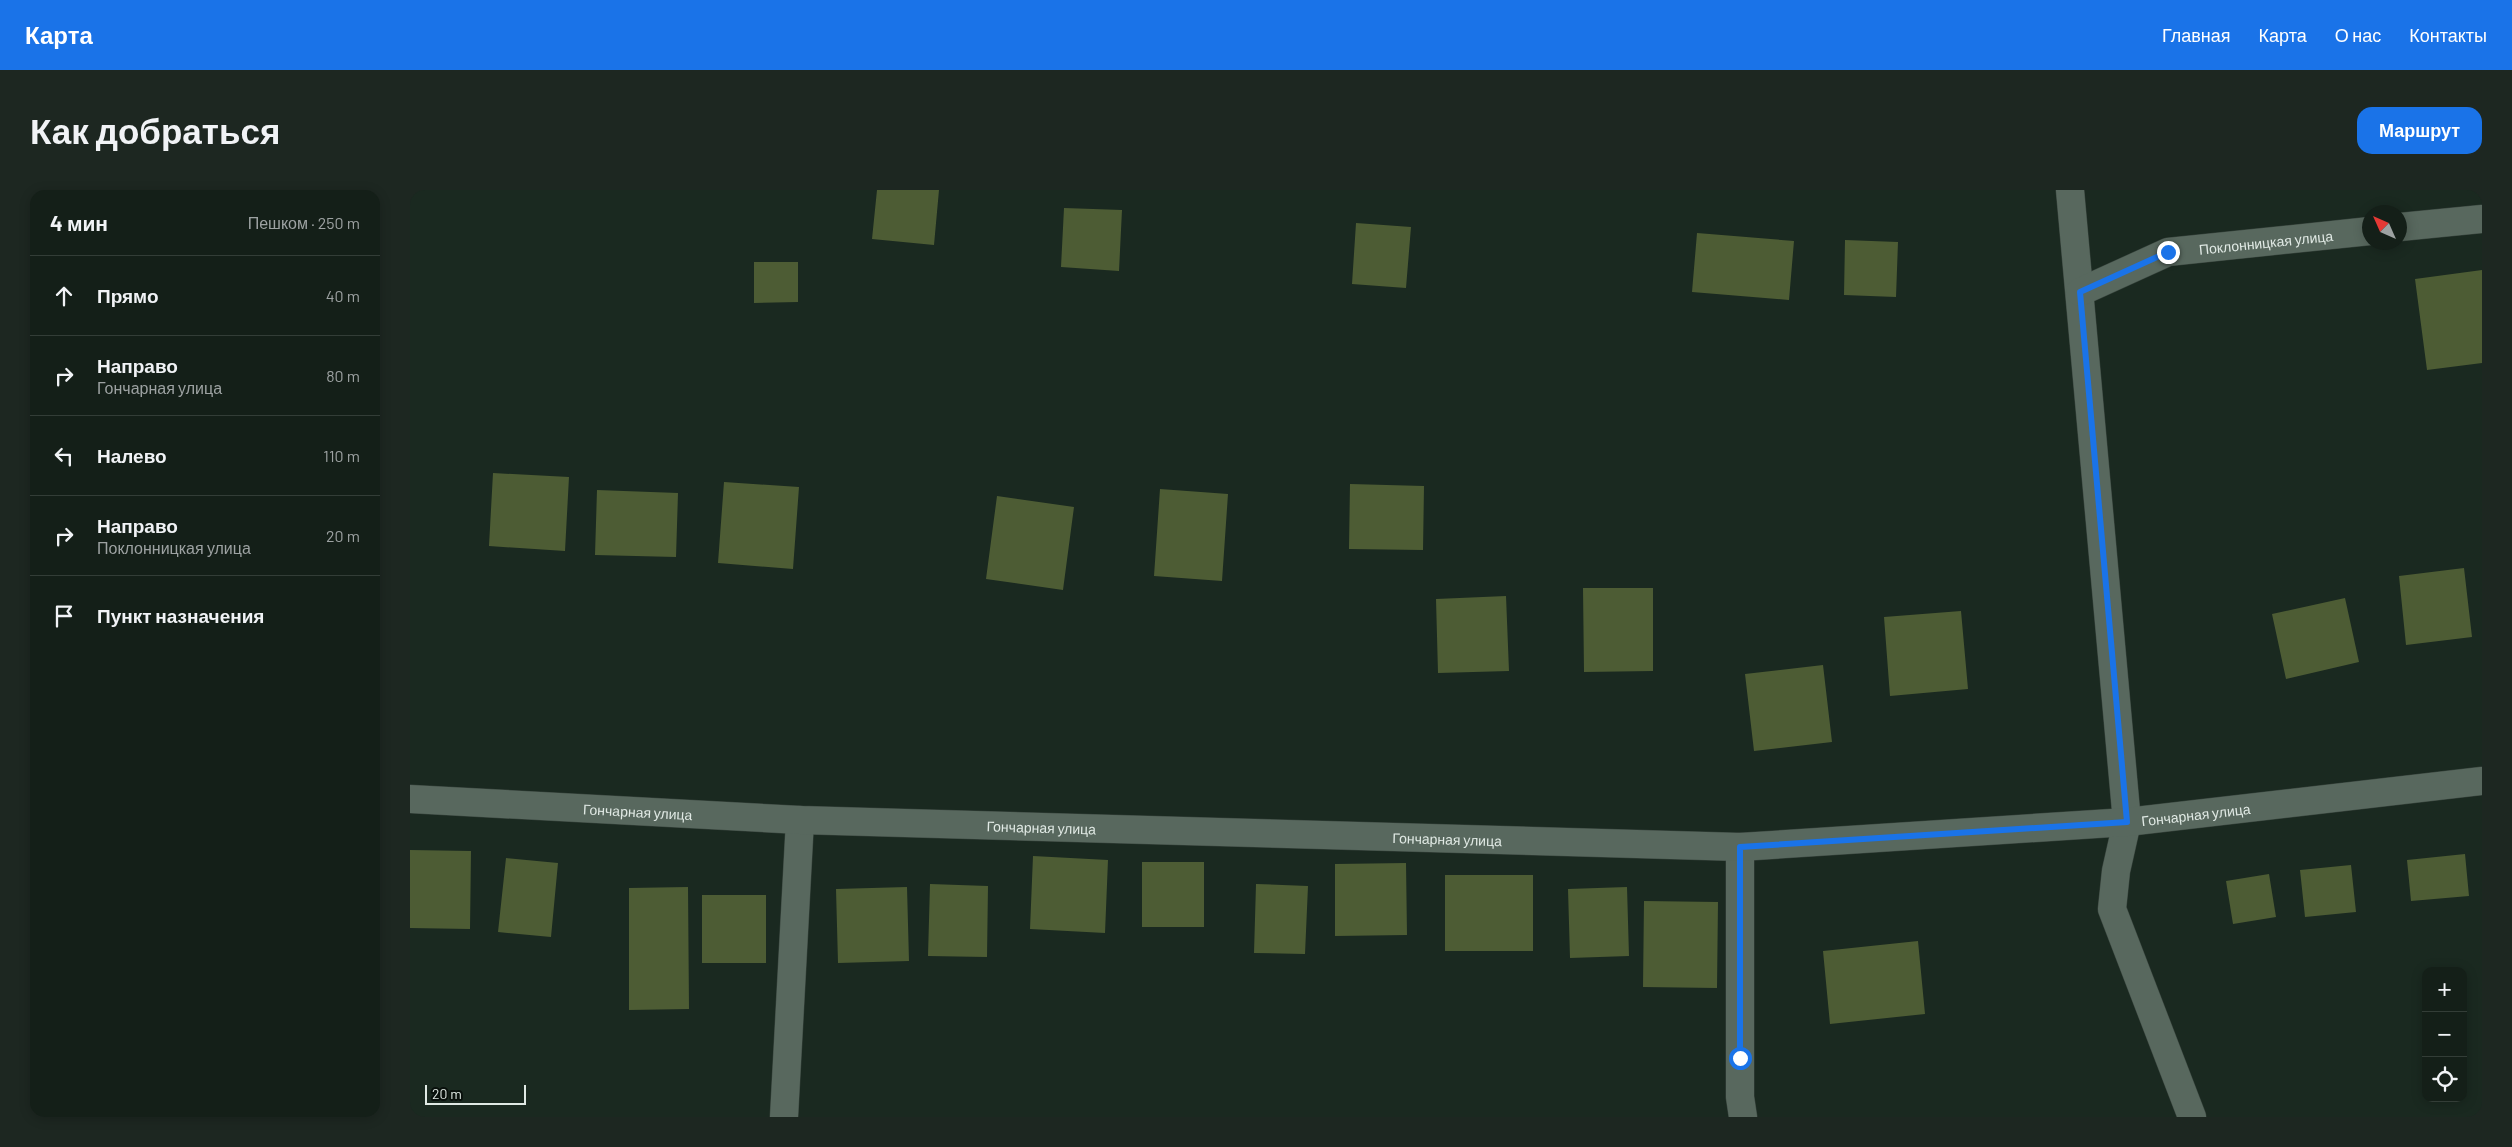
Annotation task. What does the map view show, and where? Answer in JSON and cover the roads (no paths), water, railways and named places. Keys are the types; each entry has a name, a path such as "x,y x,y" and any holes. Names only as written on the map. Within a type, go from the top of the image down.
{"street":[{"path":"2070,190 2127,822 2116,871 2112,910 2192,1117"},
{"path":"2407,226 2482,219"},
{"name":"Поклонницкая улица","path":"2080,292 2168,252 2362,232"},
{"name":"Гончарная улица","path":"410,799 800,820 1740,847 2127,822 2482,782"},
{"path":"784,1117 800,820"},
{"path":"1740,847 1740,1097 1742,1117"}]}
